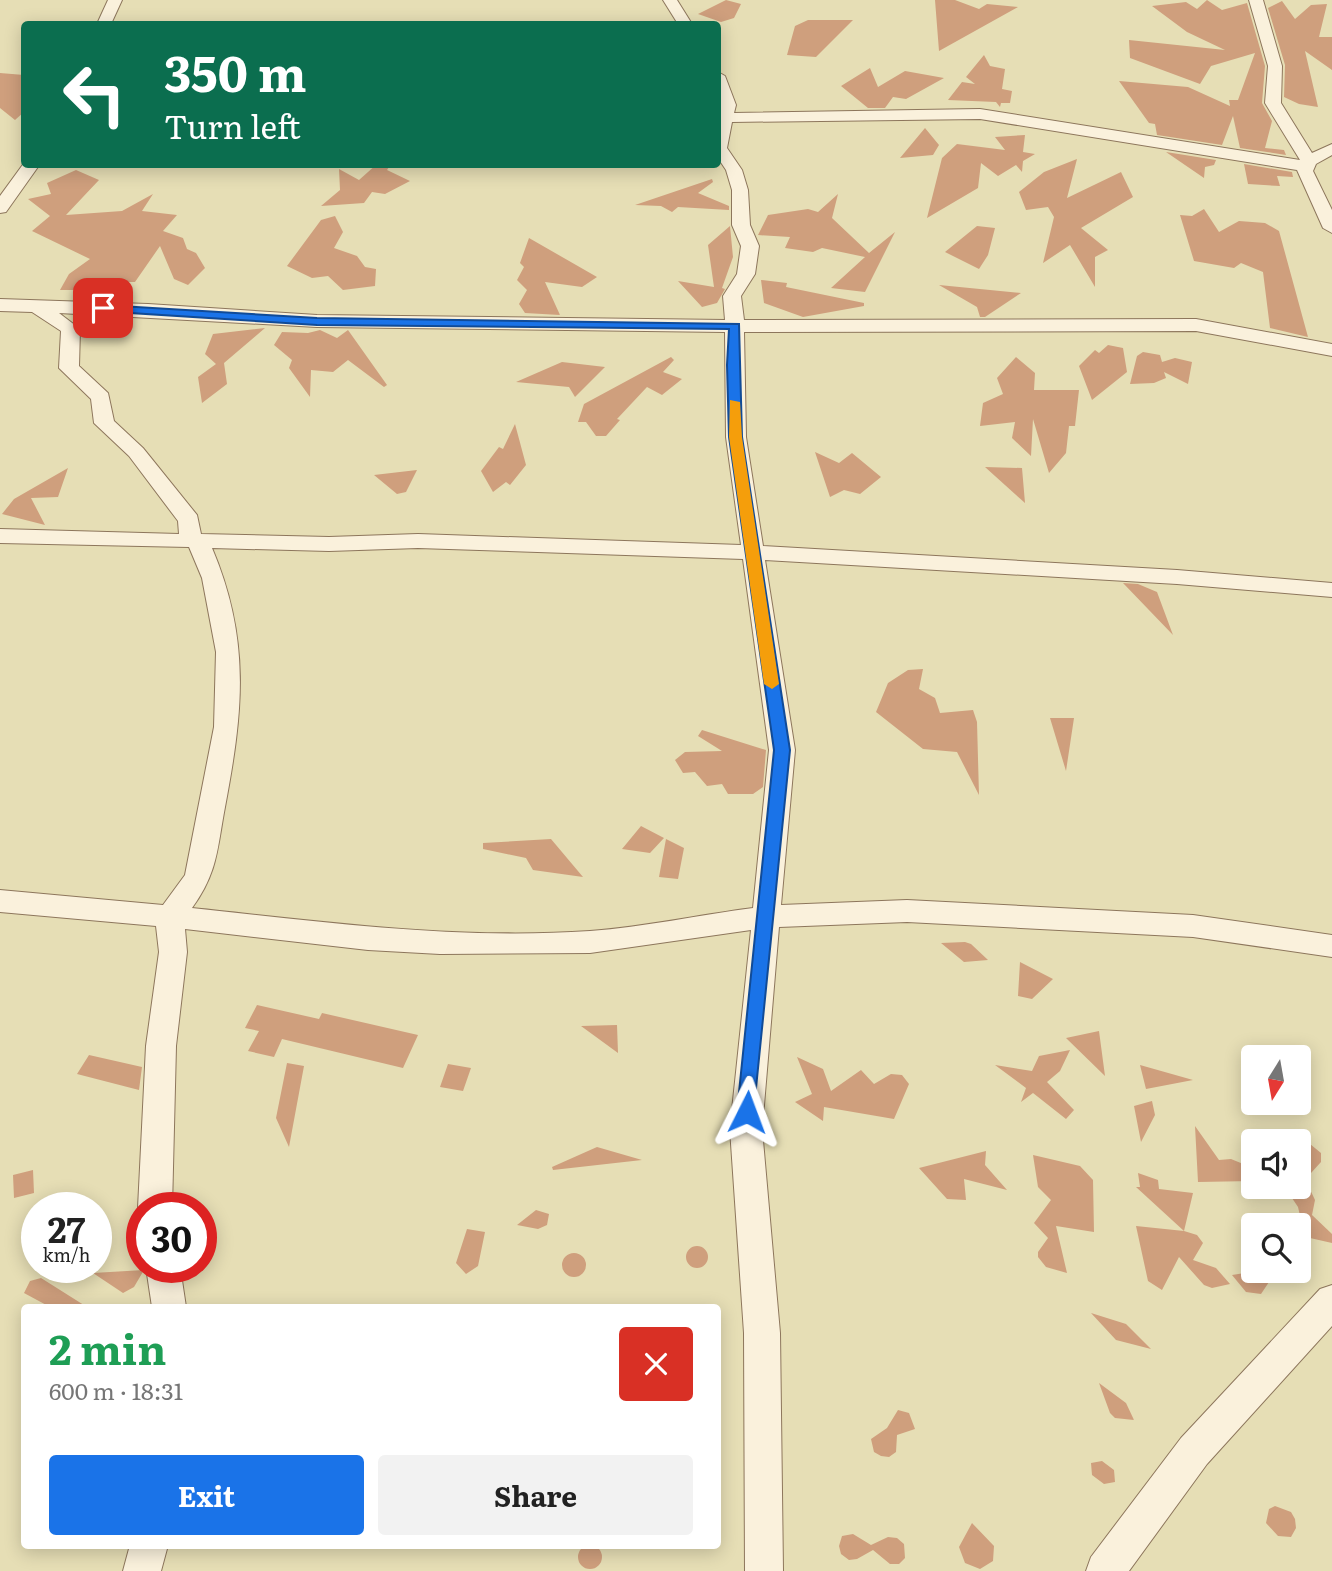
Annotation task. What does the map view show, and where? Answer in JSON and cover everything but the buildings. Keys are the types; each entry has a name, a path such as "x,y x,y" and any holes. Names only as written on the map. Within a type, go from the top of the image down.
{"street":[{"path":"105,21 115,0"},
{"path":"670,0 683,21"},
{"path":"1256,0 1275,66 1273,103 1307,164 1309,182 1332,228"},
{"path":"721,84 728,104 722,118 980,114 1307,164 1332,149"},
{"path":"721,151 734,170 740,190 741,225 750,246 746,274 732,296 735,326 733,365 736,437 782,750 764,917 746,1129 762,1333 764,1571"},
{"path":"0,208 29,168"},
{"path":"0,305 148,310 317,321 735,326 1196,325 1332,351"},
{"path":"36,306 71,329 69,369 101,397 104,424 136,452 189,520 190,538 198,542 213,578 228,652 227,727 198,878 169,918 173,952 161,1046 156,1192"},
{"path":"0,536 329,544 418,541 755,553 1177,577 1332,590"},
{"path":"0,901 368,940 590,942 764,917 907,911 1193,926 1332,946"},
{"path":"165,1283 169,1304"},
{"path":"1105,1571 1194,1451 1332,1301"},
{"path":"142,1571 148,1549"}],"shaded area":[{"path":"0,0 1332,0 1332,1571 0,1571"}],"slow traffic":[{"path":"734,402 736,437 772,684"}],"route":[{"path":"103,308 317,321 735,326 733,365 736,437 782,750 747,1112"}]}
